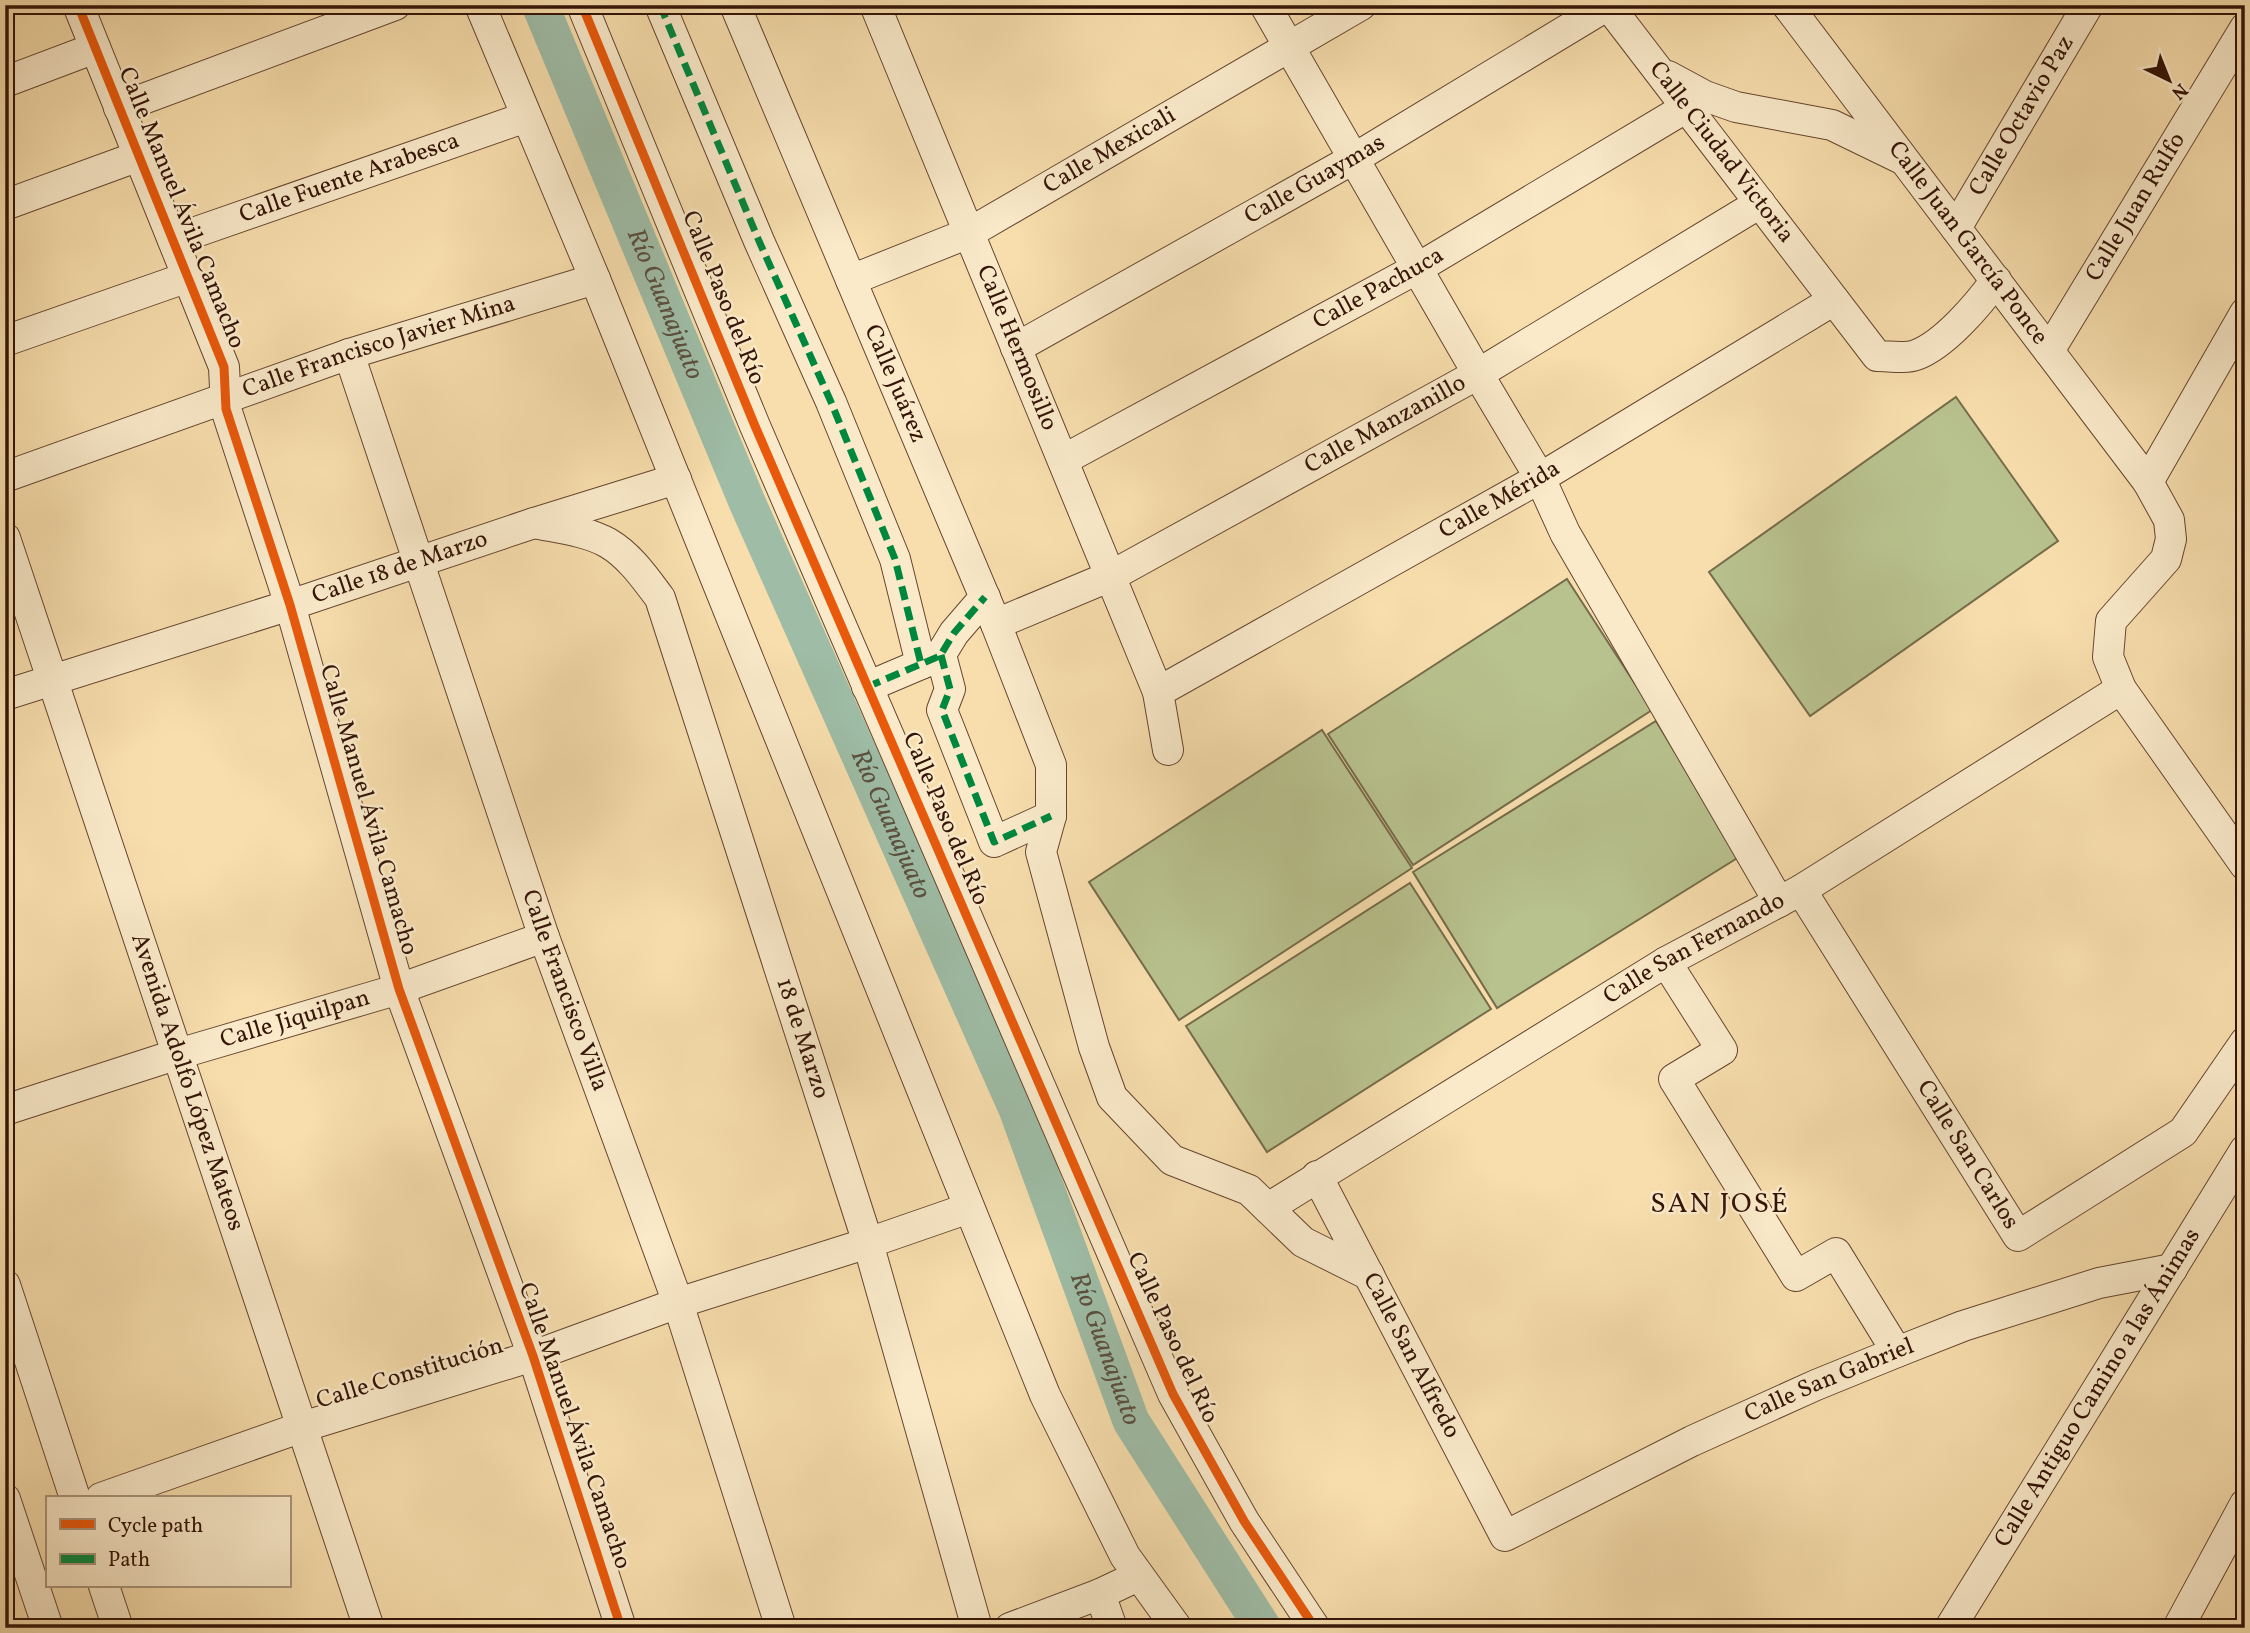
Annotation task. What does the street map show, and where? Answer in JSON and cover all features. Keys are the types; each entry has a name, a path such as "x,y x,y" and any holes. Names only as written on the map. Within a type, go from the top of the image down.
{"street":[{"name":"Calle Manuel Ávila Camacho","path":"78,5 224,367 226,409 289,605 398,989 533,1356 621,1628"},
{"path":"119,108 395,5"},
{"path":"480,5 595,279 1045,1395 1125,1556 1177,1628"},
{"name":"Calle Paso del Río","path":"582,5 755,426 1173,1394 1244,1521 1315,1628"},
{"path":"660,5 759,241 831,402 895,559 931,660 950,689 942,710 994,842 1051,816"},
{"name":"Calle Juárez","path":"734,5 990,610 1051,765 1051,816"},
{"name":"Calle Hermosillo","path":"875,5 1158,692 1168,750"},
{"path":"1265,5 1540,478 1565,533 1790,896"},
{"name":"Calle Mexicali","path":"851,280 969,233 1361,5"},
{"name":"Calle Ciudad Victoria","path":"1608,5 1877,356 1915,355 1933,345 1976,308 1996,280"},
{"name":"Calle Guaymas","path":"1016,348 1355,158 1608,5"},
{"name":"Calle Juan García Ponce","path":"1787,5 2148,482 2169,520 2171,539 2166,559 2111,621 2108,657 2121,690 2245,865"},
{"name":"Calle Octavio Paz","path":"1956,228 2088,5"},
{"name":"Calle Juan Rulfo","path":"2049,351 2245,27"},
{"path":"5,82 95,48"},
{"path":"1655,69 1705,96 1736,107 1832,125 1906,161"},
{"name":"Calle Pachuca","path":"1063,460 1418,268 1687,107"},
{"name":"Calle Fuente Arabesca","path":"173,240 526,117"},
{"path":"5,205 139,156"},
{"name":"Calle Manzanillo","path":"990,610 1111,576 1478,374 1760,203"},
{"path":"5,341 188,276"},
{"name":"Calle Francisco Javier Mina","path":"5,477 349,355 595,279"},
{"name":"Calle Mérida","path":"1158,692 1540,478 1834,300"},
{"path":"2148,482 2237,343 2245,313"},
{"name":"Calle Francisco Villa","path":"349,355 544,937 678,1303 781,1628"},
{"name":"Calle 18 de Marzo","path":"5,695 676,479"},
{"name":"18 de Marzo","path":"534,523 607,542 631,562 660,598 868,1243 977,1628"},
{"name":"Avenida Adolfo López Mateos","path":"5,538 369,1628"},
{"path":"867,687 931,660 954,633 990,610"},
{"name":"Calle San Fernando","path":"1268,1208 1666,962 1790,896 2121,690"},
{"path":"1051,816 1041,852 1094,1047 1112,1097 1172,1160 1249,1190 1303,1242 1369,1275"},
{"name":"Calle San Carlos","path":"1790,896 2018,1236 2183,1132 2245,1042"},
{"name":"Calle Jiquilpan","path":"5,1110 178,1054 398,989 544,937"},
{"path":"1666,962 1722,1050 1674,1079 1796,1276 1836,1253 1898,1352"},
{"name":"Calle Antiguo Camino a las Ánimas","path":"1950,1628 2245,1150"},
{"name":"Calle San Alfredo","path":"1317,1176 1505,1536"},
{"name":"Calle Constitución","path":"107,1496 302,1427 533,1356 678,1303 969,1208"},
{"name":"Calle San Gabriel","path":"1505,1536 1692,1441 1816,1385 1898,1352 1963,1326 2099,1283 2172,1269"},
{"path":"5,1284 74,1496"},
{"path":"5,1499 48,1628"},
{"path":"2178,1628 2245,1504"},
{"path":"1010,1628 1100,1594 1138,1576"},
{"path":"105,1588 118,1628"},
{"path":"1100,1594 1112,1628"}],"green space":[{"path":"1956,397 2058,541 1810,716 1709,572"},
{"path":"1567,579 1652,710 1413,865 1328,734"},
{"path":"1656,721 1739,857 1497,1008 1413,872"},
{"path":"1322,730 1412,868 1179,1020 1089,882"},
{"path":"1410,883 1491,1009 1267,1152 1186,1026"}],"waterway":[{"name":"Río Guanajuato","path":"540,5 747,502 1017,1109 1131,1421 1263,1628"}],"marked path":[{"path":"660,5 759,241 831,402 895,559 921,664"},
{"path":"867,687 940,656 954,633 985,597"},
{"path":"941,655 950,689 942,710 994,842 1051,816"}],"cycle path":[{"path":"78,5 224,367 226,409 290,605 399,989 533,1356 621,1628"},
{"path":"582,5 755,426 1173,1394 1244,1521 1315,1628"}],"district":[{"name":"SAN JOSÉ","path":"1720,1204"}]}
